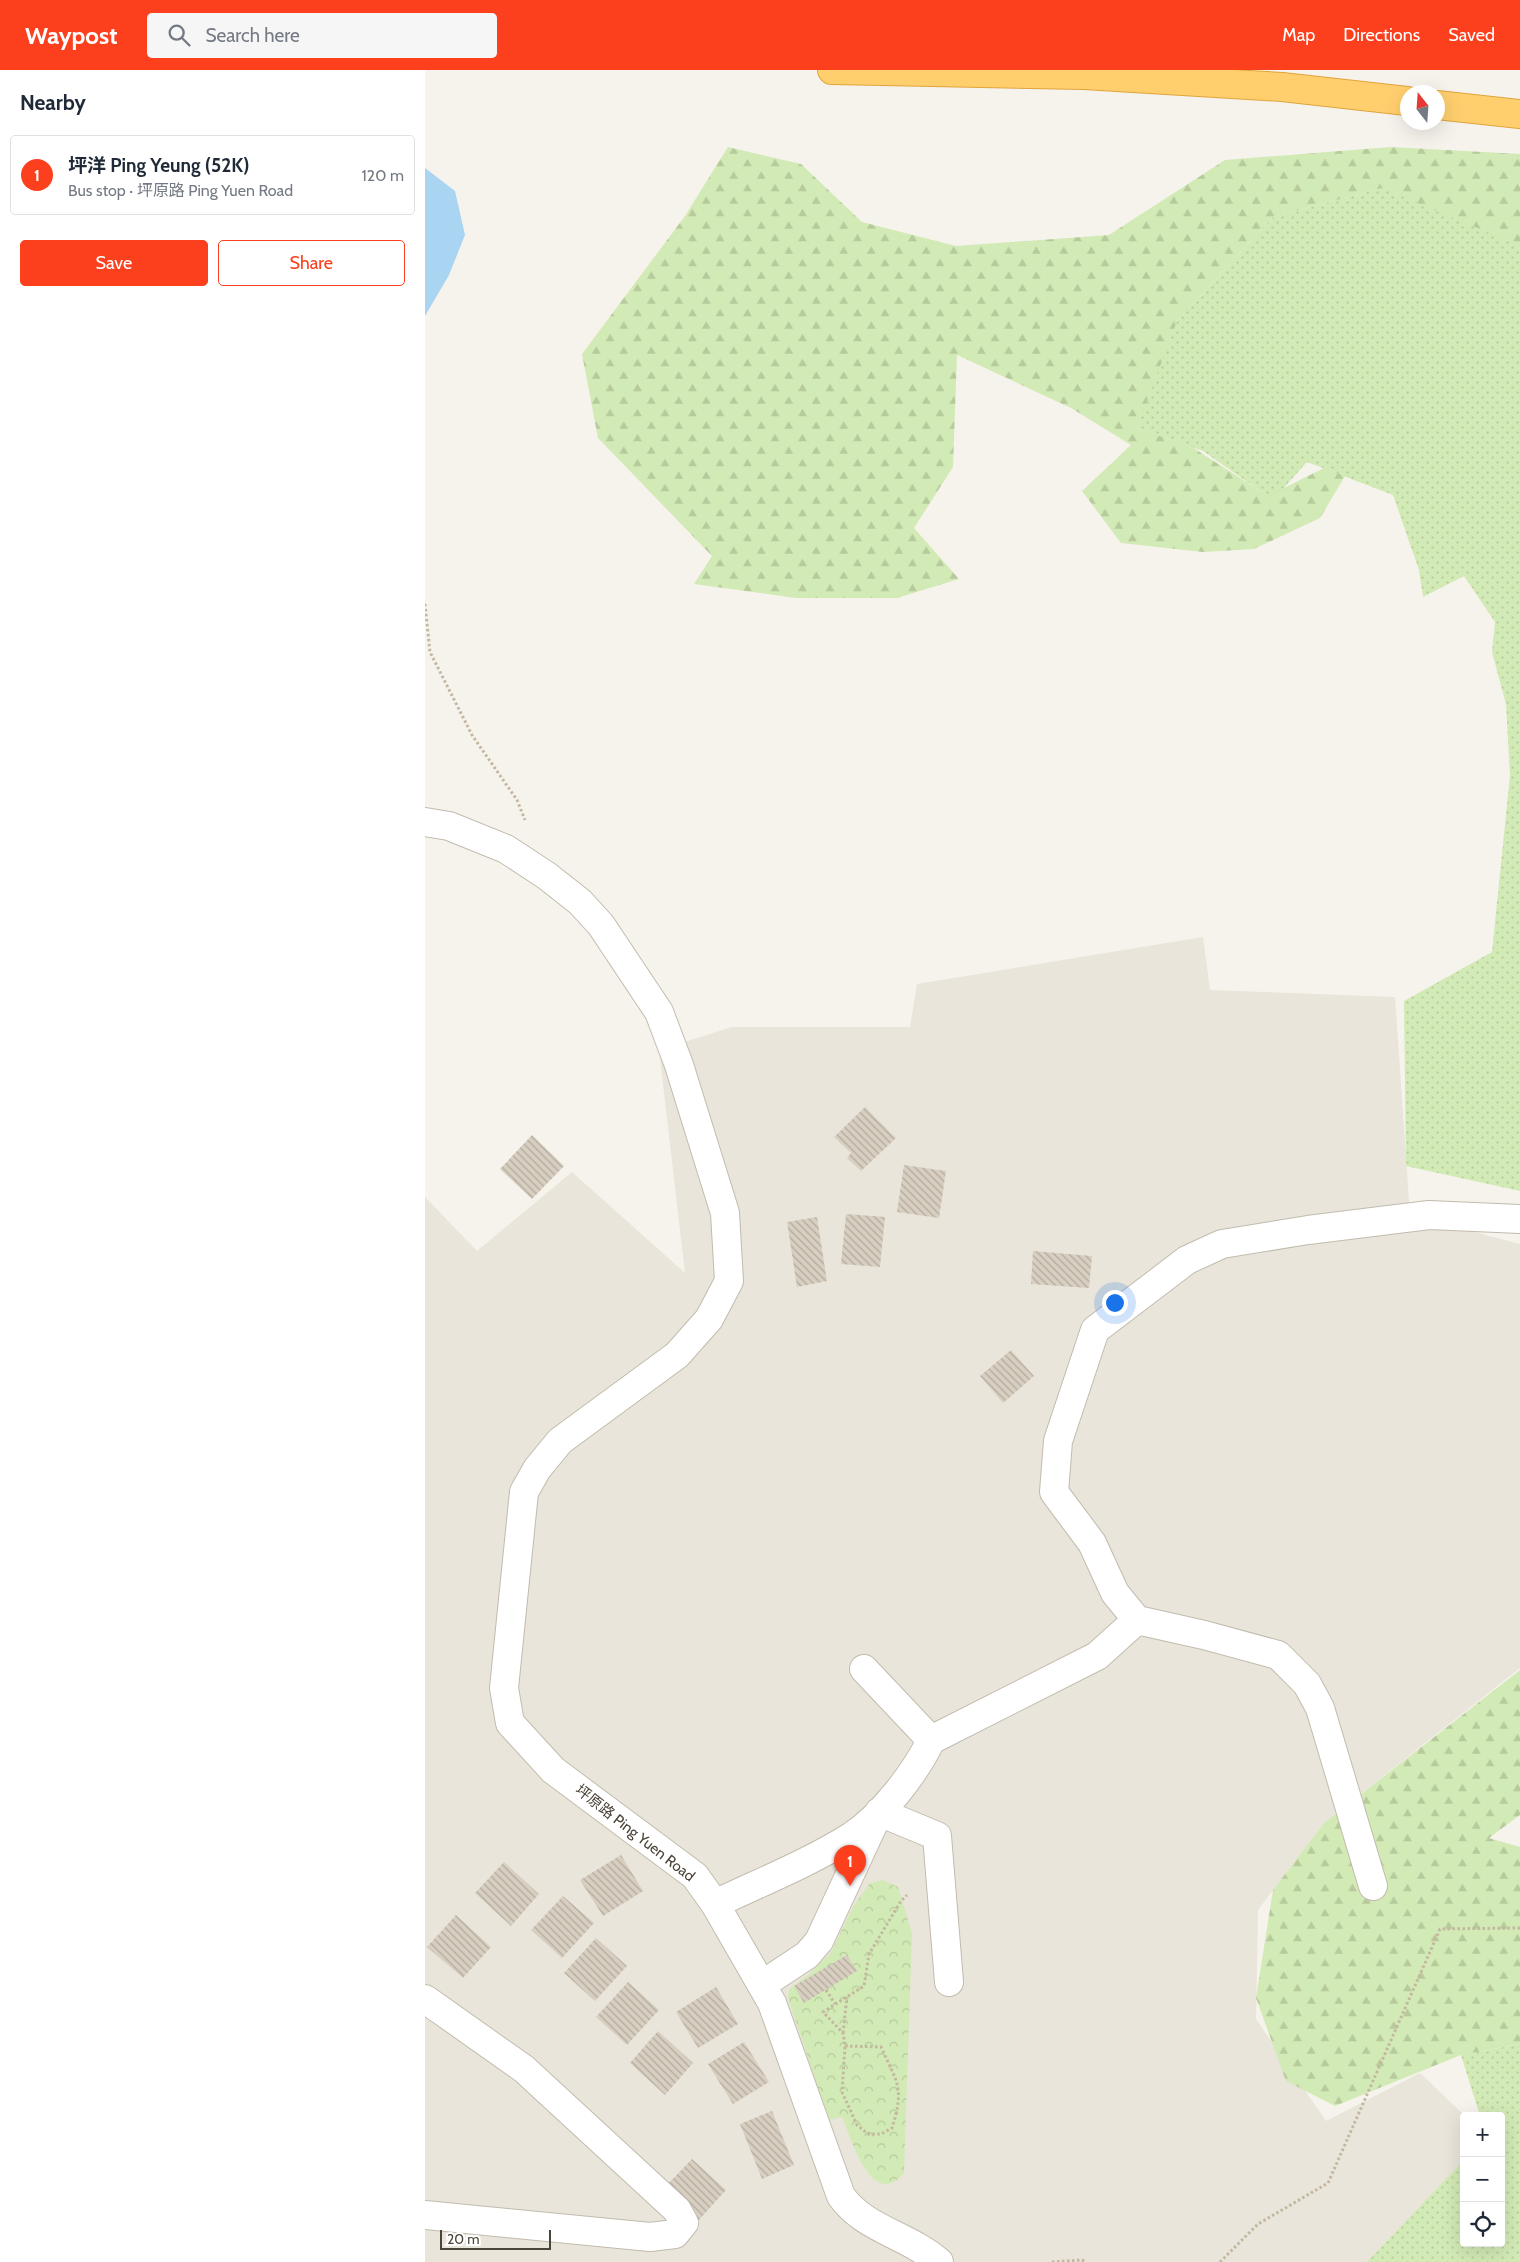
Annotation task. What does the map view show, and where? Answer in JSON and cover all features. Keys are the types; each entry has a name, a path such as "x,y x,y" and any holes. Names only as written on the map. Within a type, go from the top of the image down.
{"highway":[{"path":"832,70 1084,75 1282,87 1400,101"},
{"path":"1445,106 1520,114"}],"street":[{"name":"坪原路 Ping Yuen Road","path":"425,822 449,826 506,848 580,902 601,925 659,1012 679,1065 725,1213 729,1281 709,1319 677,1355 559,1441 537,1469 524,1492 504,1688 510,1723 553,1770 695,1876 715,1904 763,1984 772,2003 841,2196 847,2205 866,2219 923,2250 939,2262"},
{"path":"1373,1886 1320,1708 1307,1684 1277,1655 1204,1635 1137,1620 1115,1593 1092,1543 1054,1492 1058,1441 1095,1330 1187,1260 1222,1244 1309,1230 1429,1215 1520,1219"},
{"path":"715,1904 819,1855 854,1835 891,1800 923,1757 931,1740 1097,1656 1137,1620"},
{"path":"864,1669 931,1740"},
{"path":"879,1812 937,1836 949,1982"},
{"path":"763,1984 807,1955 819,1941 879,1812"},
{"path":"425,1999 524,2069 677,2210 684,2223 675,2234 650,2237 425,2214"}],"path":[{"path":"425,604 430,652 472,735 517,800 527,826"},
{"path":"843,2033 823,2012 864,1986 869,1954 901,1901 913,1889 940,1877"},
{"path":"1220,2262 1258,2224 1329,2183 1440,1929 1520,1928"},
{"path":"826,1990 835,2004"},
{"path":"845,2046 870,2045 881,2047 897,2078 900,2103 893,2128 881,2134 868,2134 857,2125 842,2092 845,2046 843,2033 847,1997"},
{"path":"1052,2262 1083,2260 1086,2262"}],"shaded area":[{"path":"1203,937 1210,990 1395,997 1410,1215 1520,1244 1520,1668 1324,1823 1258,1910 1256,2019 1326,2121 1420,2073 1461,2112 1460,2180 1370,2262 425,2262 425,1197 477,1251 572,1172 685,1273 659,1050 732,1027 910,1027 917,984"}],"green space":[{"path":"728,147 801,164 862,222 956,246 1109,235 1225,160 1391,147 1520,154 1520,246 1382,188 1273,217 1177,321 1137,428 1192,447 1268,496 1324,468 1345,476 1320,518 1254,549 1203,552 1121,543 1082,491 1131,445 1071,408 957,355 953,467 914,528 959,579 897,598 796,598 694,584 712,556 598,438 582,354 685,216"},
{"path":"1382,188 1520,237 1520,1191 1406,1166 1404,1001 1492,952 1510,775 1506,704 1492,652 1495,622 1464,576 1423,597 1419,570 1393,495 1307,462 1273,500 1203,451 1137,428 1168,331 1273,217"},
{"path":"1520,1670 1520,1815 1489,1838 1520,1847 1520,2044 1461,2055 1335,2106 1286,2081 1256,1998 1273,1890 1324,1823"},
{"path":"883,1880 898,1887 912,1933 904,2173 893,2183 882,2184 864,2168 842,2117 829,2120 788,1998 789,1989 808,1975 830,1954 853,1907 870,1883"},
{"path":"1520,2044 1520,2262 1367,2262 1460,2164 1460,2247 1505,2247 1505,2112 1479,2112 1461,2055"}],"water":[{"path":"425,168 455,191 465,235 449,275 425,316"}],"building":[{"path":"865,1107 896,1138 861,1171 847,1158 851,1153 834,1137"},
{"path":"532,1135 564,1166 532,1199 500,1169"},
{"path":"904,1165 946,1171 939,1218 897,1212"},
{"path":"846,1214 885,1217 880,1267 841,1264"},
{"path":"817,1217 827,1281 797,1287 787,1222"},
{"path":"1033,1251 1092,1256 1089,1288 1031,1284"},
{"path":"1011,1350 1034,1376 1003,1403 980,1376"},
{"path":"621,1855 643,1891 603,1916 580,1880"},
{"path":"504,1862 539,1894 511,1926 475,1893"},
{"path":"563,1896 594,1923 562,1958 531,1930"},
{"path":"456,1915 491,1947 463,1978 427,1947"},
{"path":"596,1938 627,1966 595,2001 564,1973"},
{"path":"847,1955 857,1971 804,2003 794,1986"},
{"path":"628,1982 659,2010 627,2045 596,2017"},
{"path":"716,1987 738,2024 698,2048 676,2012"},
{"path":"658,2031 693,2063 665,2095 630,2063"},
{"path":"744,2042 769,2082 733,2104 708,2064"},
{"path":"772,2111 794,2165 762,2179 740,2124"},
{"path":"692,2159 726,2190 698,2221 663,2189"}],"place":[{"name":"坪洋 Ping Yeung (52K)","path":"850,1886"}]}
